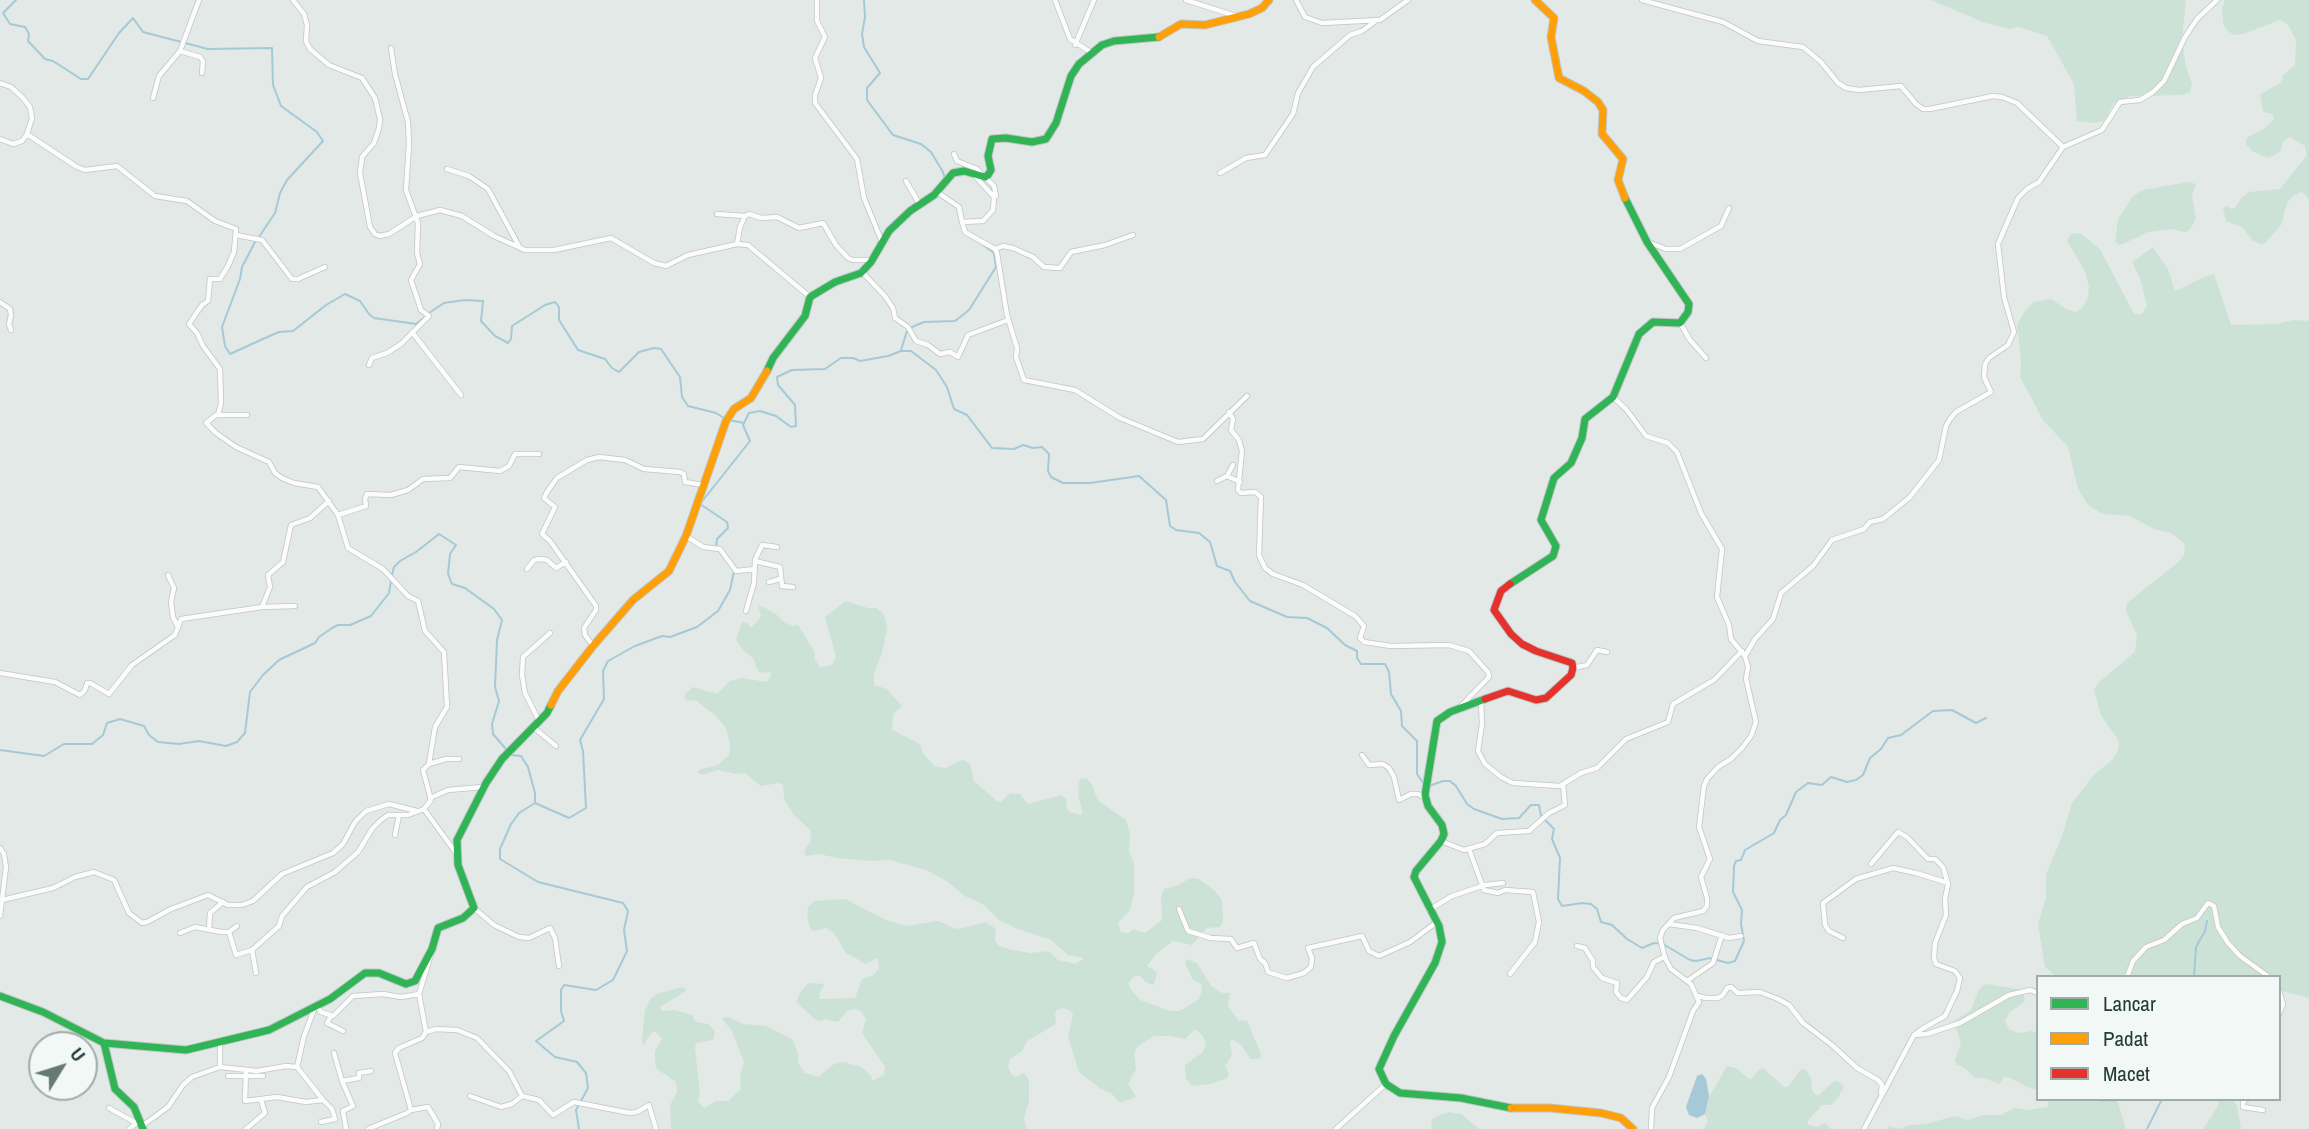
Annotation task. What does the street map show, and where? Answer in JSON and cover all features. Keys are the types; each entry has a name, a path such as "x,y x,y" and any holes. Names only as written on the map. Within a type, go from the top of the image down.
{"street":[{"path":"153,98 159,76 180,51 199,0"},
{"path":"293,0 306,20 306,41 310,49 329,65 362,78 375,98 380,119 379,128 374,143 362,157 360,173 372,232 380,236 390,234 417,216 433,210 462,216 521,249 554,250 611,238 654,263 666,266 688,255 737,244 752,247 810,297"},
{"path":"817,0 817,21 825,37 815,58 821,78 815,103 857,159 864,198 882,242"},
{"path":"1055,0 1070,39 1075,45 1092,53"},
{"path":"1075,45 1094,0"},
{"path":"1186,0 1236,16"},
{"path":"984,176 991,170 988,156 993,138 1032,142 1046,139 1056,123 1071,76 1092,53 1108,42 1157,38 1181,24 1205,25 1249,14 1262,8 1269,0"},
{"path":"1296,0 1305,17 1318,23 1377,20"},
{"path":"1220,173 1246,158 1265,155 1293,114 1298,93 1313,68 1350,35 1362,32 1409,0"},
{"path":"1535,0 1554,18 1551,37 1559,78 1584,91 1598,102 1603,110 1602,134 1623,159 1618,180 1621,191 1647,242 1689,304 1688,312 1680,323 1653,322 1646,326 1632,349 1614,397 1585,419 1582,438 1571,463 1554,478 1541,520 1556,546 1553,556 1501,592 1494,610 1504,626 1522,644 1572,663 1571,675 1546,698 1536,700 1508,691 1457,709 1437,721 1425,797 1430,811 1444,831 1441,841 1431,850 1415,874 1415,881 1443,936 1436,962 1381,1061 1380,1072 1386,1084 1400,1093 1461,1098 1492,1106 1550,1108 1614,1115 1633,1129"},
{"path":"1642,0 1723,22 1758,41 1803,47 1846,88 1859,90 1900,86 1916,104 1930,109 1993,96 2002,97 2017,103 2063,148"},
{"path":"1481,700 1482,724 1478,751 1485,764 1513,783 1563,785 1581,773 1597,768 1626,739 1668,722 1673,704 1714,680 1744,654 1773,618 1781,593 1813,566 1832,540 1864,529 1870,522 1883,519 1910,497 1939,460 1942,439 1950,419 1956,412 1991,392 1984,377 1985,364 2008,345 2014,332 2004,297 1998,244 2018,198 2039,182 2063,148 2102,130 2120,102 2140,100 2153,92 2164,81 2185,37 2197,19 2217,0"},
{"path":"369,365 372,357 393,349 429,316 421,310 411,280 420,263 417,255 417,216 406,190 408,122 391,48"},
{"path":"180,51 200,57 202,73"},
{"path":"0,83 11,87 30,107 32,118 27,134 17,144 0,139"},
{"path":"27,134 77,167 85,170 117,166 155,196 187,201 215,221 236,228 234,252 228,266 219,279 211,279 208,301 188,324 199,335 203,346 220,369 221,403 218,415"},
{"path":"954,154 957,161 979,170 994,186 996,196 993,210 983,221 962,222"},
{"path":"447,169 469,176 488,189 521,249"},
{"path":"559,965 555,938 550,928 529,938 519,937 494,925 474,908 461,875 457,854 458,835 484,786 509,753 547,713 556,693 593,646 633,600 667,573 686,536 728,417 758,389 774,358 805,316 810,297 835,282 862,272 889,231 937,192 953,173 964,171 984,176"},
{"path":"972,173 994,198"},
{"path":"906,181 920,205"},
{"path":"937,192 958,207 964,230 995,249 1008,320 1017,346 1016,357 1025,380 1075,390 1120,418 1178,442 1203,439 1248,396"},
{"path":"1647,242 1666,249 1680,249 1721,226 1729,208"},
{"path":"717,214 777,217 799,228 822,222 836,245 848,258 872,260"},
{"path":"737,244 745,216"},
{"path":"236,235 262,240 292,279 325,267"},
{"path":"995,249 1003,246 1013,248 1033,257 1045,267 1060,268 1071,252 1105,245 1133,235"},
{"path":"862,272 885,296 893,308 895,318 908,327 916,341 928,345 940,354 950,352 958,357 969,334 1008,320"},
{"path":"0,302 10,309 11,330"},
{"path":"1680,323 1690,340 1706,358"},
{"path":"412,332 461,395"},
{"path":"1614,397 1646,436 1668,443 1683,462 1701,513 1723,549 1717,597 1729,625 1731,639 1744,654 1748,667 1746,679 1755,719 1755,727 1742,748 1707,779 1699,819 1701,836 1710,859 1701,877 1707,906 1703,911 1674,918 1660,938 1664,957 1671,969 1687,981 1699,1002 1693,1011 1669,1077 1653,1108 1651,1129"},
{"path":"1229,412 1233,419 1231,430 1242,449 1239,492 1255,492 1261,497 1259,555 1265,568 1273,574 1303,584 1355,616 1364,626 1360,638 1362,641 1391,646 1449,645 1474,655 1489,677 1457,709"},
{"path":"247,415 218,415 211,417 206,423 220,436 244,451 265,459 282,478 318,487 338,515 348,548 379,567 408,596 418,601 425,631 443,652 447,707 434,730 429,764"},
{"path":"338,515 366,506 367,494 391,495 408,490 423,479 449,479 458,467 500,471 507,467 515,454 539,454"},
{"path":"593,646 588,642 584,628 596,606 550,540 542,534 555,508 544,497 557,478 581,463 599,457 615,458 644,469 680,472 684,474 686,482 703,485"},
{"path":"1217,481 1227,476 1233,465"},
{"path":"1227,476 1240,482"},
{"path":"262,607 270,587 268,575 283,562 291,526 310,518 329,501"},
{"path":"686,536 709,549 719,548 736,571 755,569"},
{"path":"746,611 754,583 755,561 762,544 777,547"},
{"path":"527,569 538,559 547,560 556,568 566,562"},
{"path":"755,561 780,567 783,587 793,587"},
{"path":"168,575 174,588 171,602 173,617 178,627"},
{"path":"769,582 780,579"},
{"path":"0,673 55,682 80,695 89,682 109,694 132,665 176,635 179,620 262,607 295,606"},
{"path":"167,620 173,617"},
{"path":"550,633 523,657 525,693 536,724 556,746"},
{"path":"1573,668 1587,665 1597,650 1607,652"},
{"path":"1362,755 1369,765 1383,764 1389,768 1399,800 1411,794 1425,797"},
{"path":"229,932 236,955 252,950 279,926 282,916 307,887 335,873 358,852 381,820 388,815 408,815 424,809 430,797 423,769 429,764 446,759 459,759"},
{"path":"1441,841 1461,850 1469,849 1485,844 1497,833 1533,829 1549,813 1565,805 1563,785"},
{"path":"430,797 447,790 484,786"},
{"path":"2,900 53,888 75,877 94,872 114,880 129,913 142,923 204,896 211,895 230,906 248,903 282,874 333,853 343,844 355,822 366,811 389,804 417,812"},
{"path":"424,809 457,854"},
{"path":"395,835 398,815"},
{"path":"1864,1129 1914,1035 1945,1016 1957,991 1960,975 1936,964 1933,952 1946,915 1948,884 1943,867 1936,859 1928,859 1908,837 1898,832 1871,864"},
{"path":"0,848 6,867 0,916"},
{"path":"1469,849 1484,890 1496,893 1505,890 1532,891 1539,922 1535,942 1510,974"},
{"path":"1843,937 1829,932 1825,925 1823,903 1856,879 1893,868 1948,884"},
{"path":"1429,910 1452,896 1485,885 1503,883"},
{"path":"209,930 210,913 223,902"},
{"path":"2128,975 2133,961 2146,947 2164,940 2182,924 2197,918 2208,903 2214,906 2218,927 2228,943 2240,956 2266,975"},
{"path":"426,1032 419,994 435,933 441,925 463,918 474,908"},
{"path":"1179,909 1188,931 1212,939 1231,939 1237,948 1254,943 1259,959 1268,967 1268,972 1287,978 1304,973 1311,967 1312,958 1308,948 1362,936 1369,951 1380,956 1410,942 1437,922"},
{"path":"1668,924 1697,928 1729,938 1741,936"},
{"path":"180,933 190,928 229,932 237,926"},
{"path":"1687,981 1713,963 1722,935"},
{"path":"1577,946 1585,948 1601,978 1617,983 1616,992 1627,1000 1647,977 1654,962 1664,957"},
{"path":"0,996 42,1011 104,1043 154,1046 180,1051 269,1030 330,999 356,977 365,973 379,973 406,984 413,983 432,949"},
{"path":"252,950 256,973"},
{"path":"1697,995 1718,998 1731,988 1738,993 1760,992 1779,999 1789,1005 1804,1023 1857,1068 1878,1080 1890,1080"},
{"path":"1914,1035 1927,1034 1959,1023 2009,995 2030,990 2036,992"},
{"path":"316,1006 321,1012 335,1016 347,1001 355,996 383,994 401,997 419,994"},
{"path":"297,1067 304,1037 316,1006"},
{"path":"331,1016 327,1023 343,1031"},
{"path":"411,1110 395,1054 400,1047 422,1038 426,1032 436,1029 457,1030 477,1038 509,1071 522,1096 539,1100 553,1115 575,1102 630,1113 649,1105 656,1129"},
{"path":"220,1042 220,1067"},
{"path":"104,1043 114,1089 134,1107 139,1125"},
{"path":"334,1053 353,1106 342,1111 346,1129"},
{"path":"129,1129 167,1107 192,1077 220,1067 246,1071 297,1067"},
{"path":"297,1067 332,1110 335,1119 321,1122"},
{"path":"246,1071 244,1100 283,1097 314,1102 323,1100"},
{"path":"342,1081 359,1078 359,1073 371,1071"},
{"path":"228,1076 263,1076"},
{"path":"1878,1080 1882,1089 1880,1101"},
{"path":"1336,1129 1386,1084"},
{"path":"470,1096 501,1107 512,1104 522,1096"},
{"path":"246,1129 265,1113 261,1100"},
{"path":"2244,1101 2243,1107 2263,1110"},
{"path":"368,1129 411,1110 428,1107 438,1124 437,1129"},
{"path":"109,1108 139,1125"}],"green space":[{"path":"1931,0 2186,0 2182,40 2192,84 2190,92 2182,95 2130,96 2114,103 2104,121 2077,121 2074,84 2047,36 2019,27 2009,29 1983,22"},
{"path":"2225,0 2309,0 2309,199 2302,192 2293,196 2287,203 2281,225 2261,244 2253,241 2242,227 2226,221 2223,208 2235,208 2249,192 2280,189 2307,155 2305,146 2290,137 2283,142 2280,152 2268,158 2252,151 2246,144 2249,136 2262,130 2274,118 2272,114 2263,112 2260,94 2281,83 2283,75 2295,65 2296,40 2288,25 2280,20 2234,35 2226,30 2223,22 2222,9"},
{"path":"2188,182 2196,184 2192,195 2196,219 2189,231 2171,229 2148,232 2123,244 2115,242 2118,219 2133,196 2143,190"},
{"path":"2080,233 2100,249 2134,314 2142,314 2147,306 2141,281 2132,262 2153,247 2168,269 2175,291 2214,274 2231,325 2309,321 2309,998 2281,991 2281,975 2055,975 2045,967 2038,924 2046,898 2046,874 2072,803 2118,750 2119,741 2101,715 2094,690 2098,683 2135,652 2137,635 2126,611 2127,603 2177,563 2185,551 2184,543 2171,533 2154,529 2130,516 2103,514 2088,505 2078,489 2068,447 2043,420 2020,377 2017,325 2026,309 2034,302 2051,299 2076,312 2083,307 2088,296 2085,271 2067,241 2071,234"},
{"path":"846,601 876,608 884,614 887,628 882,653 874,673 874,685 887,689 902,706 893,714 892,730 920,744 923,753 934,766 946,768 962,760 966,761 970,764 974,781 997,801 1001,802 1010,793 1020,794 1028,804 1061,795 1067,800 1069,812 1082,815 1078,796 1079,782 1081,778 1087,779 1100,802 1126,820 1130,835 1129,851 1134,863 1134,893 1130,910 1118,923 1120,931 1128,934 1133,929 1145,933 1162,920 1161,897 1164,889 1179,885 1190,878 1199,879 1214,890 1222,900 1223,922 1220,927 1207,928 1192,945 1173,941 1157,953 1147,966 1157,972 1154,985 1140,976 1135,976 1129,982 1129,987 1140,1000 1170,1011 1179,1011 1198,1000 1202,992 1201,984 1193,980 1185,963 1187,959 1197,963 1211,986 1222,993 1230,993 1228,1006 1238,1020 1247,1021 1262,1056 1259,1059 1251,1059 1240,1044 1232,1039 1232,1055 1225,1066 1229,1074 1227,1078 1192,1086 1186,1079 1185,1065 1203,1052 1206,1043 1202,1035 1195,1029 1185,1039 1154,1036 1138,1046 1134,1053 1136,1069 1128,1084 1136,1097 1120,1103 1111,1093 1101,1089 1079,1072 1068,1037 1073,1015 1071,1011 1063,1008 1055,1014 1056,1024 1027,1041 1022,1051 1010,1059 1008,1067 1012,1075 1016,1077 1024,1073 1029,1080 1029,1101 1024,1118 1027,1129 671,1129 670,1105 677,1092 676,1082 657,1069 655,1064 655,1051 662,1039 656,1032 652,1032 643,1046 642,1041 645,1010 651,998 659,993 684,987 686,991 660,1007 662,1011 675,1010 692,1015 696,1022 709,1024 715,1032 713,1040 696,1043 695,1048 700,1093 698,1101 704,1108 716,1101 728,1101 741,1089 740,1075 744,1062 732,1031 723,1020 728,1017 744,1024 766,1026 792,1039 798,1052 798,1062 805,1073 818,1077 834,1064 843,1062 861,1067 871,1075 872,1081 884,1075 885,1067 862,1033 866,1020 862,1012 856,1009 847,1011 838,1022 825,1019 821,1021 816,1020 796,1002 808,983 825,984 819,994 820,999 855,998 862,979 874,975 879,968 878,958 866,964 846,953 834,933 826,928 814,931 810,929 808,907 815,901 845,899 884,919 905,926 938,921 957,929 986,922 996,929 995,941 998,945 1008,949 1030,953 1049,951 1058,960 1076,964 1084,958 1068,955 1051,940 999,920 984,905 963,895 948,882 926,870 890,860 872,861 819,854 806,856 804,851 811,840 810,830 794,815 784,799 783,785 779,783 761,786 745,773 718,770 701,775 697,772 718,765 729,755 730,745 726,728 715,715 695,700 687,701 684,698 686,693 693,687 717,694 730,681 741,678 767,682 771,675 770,671 758,671 753,658 736,640 742,622 751,627 757,622 761,615 759,605 775,613 784,622 792,626 798,625 814,651 815,660 820,667 832,665 836,657 825,617"},
{"path":"1986,984 2023,990 2025,1001 2009,1013 2005,1021 2009,1029 2019,1033 2036,1033 2036,1090 2008,1077 2004,1077 1999,1084 1984,1078 1975,1078 1965,1068 1957,1065 1955,1060 1961,1043 1954,1021 1971,1010 1979,989"},
{"path":"1727,1066 1736,1068 1750,1080 1760,1069 1764,1069 1784,1087 1788,1087 1801,1069 1806,1070 1811,1078 1812,1091 1818,1096 1834,1081 1838,1081 1844,1087 1837,1099 1831,1105 1822,1105 1807,1122 1817,1127 1825,1123 1831,1129 1704,1129 1708,1121 1705,1114 1709,1097"},
{"path":"2047,1101 2118,1101 2126,1129 1900,1129 1955,1116 1968,1120 1982,1115 2001,1115 2014,1108 2027,1110 2048,1107"},
{"path":"2218,1101 2234,1101 2237,1105 2241,1129 2203,1129 2218,1106"},
{"path":"1448,1112 1461,1114 1479,1129 1432,1129 1433,1118"}],"water":[{"path":"1702,1074 1706,1079 1709,1096 1705,1114 1697,1118 1689,1115 1686,1107 1697,1076"}],"waterway":[{"path":"16,0 3,13 10,24 25,27 29,34 28,41 45,59 53,61 81,79 88,79 119,33 133,18 143,32 208,49 272,48 273,85 281,106 317,132 323,141 287,180 280,193 275,213 259,237"},
{"path":"864,0 864,47 880,73 867,88 867,100 893,135 921,144 931,152 945,179"},
{"path":"255,242 242,267 222,327 225,346 230,354 279,332 293,331 345,294 360,301 374,318 416,324 425,317"},
{"path":"901,350 907,331 914,326 924,322 955,321 969,310 996,267 994,253 982,244"},
{"path":"429,313 444,303 483,301 481,321 495,336 508,343 512,326 545,305 555,302 559,307 559,320 578,350 605,359 619,372 639,352 661,349 680,377 682,397 688,406 716,413 724,418"},
{"path":"716,547 717,539 728,528 727,522 700,504 750,441 743,425 749,413 760,411 776,416 791,427 796,426 795,405 778,385 777,377 792,370 825,369 841,358 860,361 911,351 936,370 947,387 954,409 967,415 992,448 1014,449 1023,445 1042,447 1049,454 1048,471 1051,477 1063,483 1090,483 1139,476 1166,500 1170,526 1176,530 1199,533 1210,542 1217,566 1230,571 1250,601 1287,617 1307,618 1327,628 1345,645 1357,651 1361,664 1385,664 1389,672 1391,694 1401,711 1402,726 1417,741 1417,774 1424,784"},
{"path":"729,420 744,423"},
{"path":"392,575 394,567 400,561 439,534 456,545 450,554 448,574 452,584 465,588 494,609 502,620 497,640 495,687 499,701 492,724 493,734 511,755 521,756 528,767 535,803 519,813 511,824 500,849 500,859 538,882 623,903 628,911 624,930 627,951 613,980 596,990 564,985 561,990 564,1021 536,1041 555,1057 577,1062 586,1073 588,1088 576,1110 579,1129"},
{"path":"535,803 569,818 586,808 580,740 604,699 603,671 608,661 635,646 697,627 718,611 730,590 734,571"},
{"path":"0,750 44,756 64,744 92,744 103,735 107,723 120,719 144,726 149,735 158,742 179,744 199,741 226,746 237,742 245,733 250,692 263,675 279,660 315,643 332,628 350,625 371,616 389,593 391,581"},
{"path":"1429,786 1450,781 1467,804 1502,819 1519,818 1531,805 1539,805 1541,816 1554,829 1552,839 1560,858 1558,899 1562,906 1591,904 1597,909 1601,922 1612,925 1642,948 1654,943 1663,944 1690,960 1710,958 1728,963 1735,961 1744,941 1742,910 1733,892 1734,866 1736,861 1741,860 1745,850 1774,833 1796,792 1808,783 1822,785 1831,777 1847,782 1856,780 1863,775 1870,758 1881,749 1888,738 1901,735 1933,711 1952,710 1976,723 1986,718"},
{"path":"2194,975 2196,947 2207,921"},
{"path":"2147,1129 2161,1101"}],"traffic: fast":[{"path":"767,371 773,358 805,316 810,297 835,282 861,273 871,262 889,231 910,211 934,195 953,173 964,171 985,177 988,175 991,170 988,156 992,139 1032,142 1046,139 1056,123 1071,76 1079,64 1102,45 1114,41 1159,37"},
{"path":"1510,584 1553,556 1556,546 1541,520 1554,478 1571,463 1582,438 1585,419 1613,397 1639,334 1653,322 1680,323 1688,312 1689,304 1647,242 1625,198"},
{"path":"1485,699 1450,712 1437,721 1425,795 1428,806 1442,825 1444,834 1414,877 1439,926 1442,942 1435,963 1394,1036 1379,1069 1386,1084 1400,1093 1461,1098 1511,1108"},
{"path":"0,996 43,1012 104,1043 186,1050 269,1030 330,999 365,973 379,973 406,984 415,981 432,949 438,928 463,918 474,908 458,865 457,840 486,783 502,759 547,713 551,705"},
{"path":"104,1043 115,1089 134,1107 143,1129"}],"traffic: slow":[{"path":"1159,37 1181,24 1205,25 1249,14 1262,8 1269,0"},
{"path":"1535,0 1554,18 1551,37 1559,78 1584,91 1598,102 1603,110 1602,134 1623,159 1618,180 1625,198"},
{"path":"551,705 558,691 593,646 633,600 669,571 686,536 726,421 734,409 751,398 767,371"},
{"path":"1511,1108 1550,1108 1601,1113 1621,1118 1633,1129"}],"traffic: jam":[{"path":"1485,699 1508,691 1536,700 1546,698 1571,675 1573,668 1572,663 1536,651 1511,634 1494,610 1501,591 1510,584"}]}
